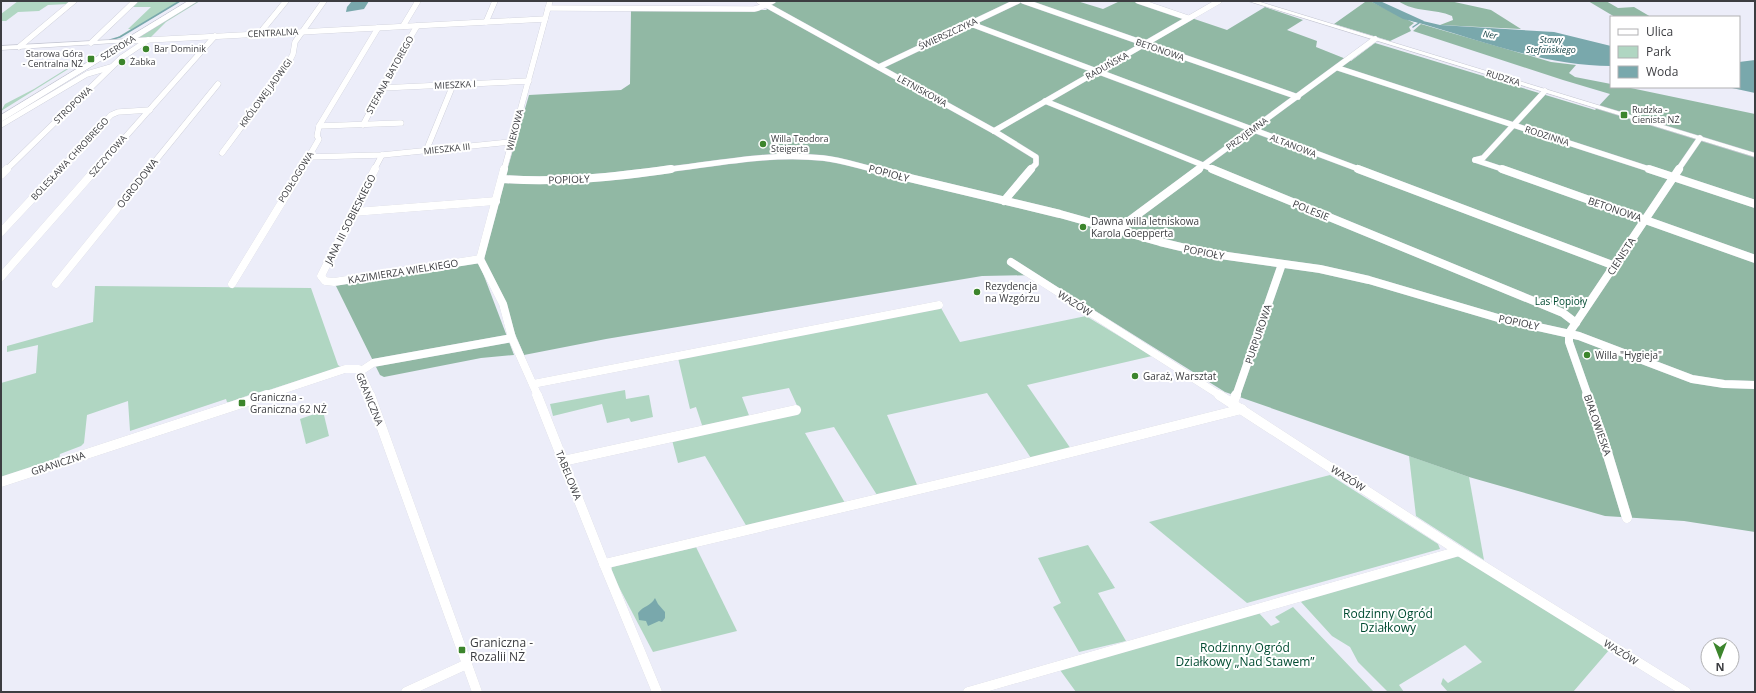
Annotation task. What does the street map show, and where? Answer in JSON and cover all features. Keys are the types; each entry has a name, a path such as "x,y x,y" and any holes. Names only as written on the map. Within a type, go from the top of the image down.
{"main road":[{"name":"SZEROKA","path":"1,114 186,1"},
{"name":"SZEROKA","path":"1,119 194,1"}],"street":[{"path":"19,47 74,1"},
{"path":"91,43 135,1"},
{"path":"259,34 286,1"},
{"name":"KRÓLOWEJ JADWIGI","path":"222,153 288,64 293,54 293,46 324,1"},
{"path":"403,26 418,1"},
{"path":"486,22 495,1"},
{"name":"WIEKOWA","path":"480,259 503,179 511,142 550,1"},
{"name":"LETNISKOWA","path":"758,1 994,131 1036,157 1036,164 1004,201"},
{"path":"548,8 754,9 762,8 766,5 766,3 773,1"},
{"name":"ŚWIERSZCZYKA","path":"879,67 1018,1"},
{"name":"BETONOWA","path":"1023,1 1298,97"},
{"path":"1138,1 1188,18"},
{"name":"RADUŃSKA","path":"994,131 1219,1"},
{"name":"RUDZKA","path":"1251,1 1755,155"},
{"name":"CENTRALNA","path":"1,48 545,19"},
{"name":"ALTANOWA","path":"971,24 1252,131 1615,266"},
{"name":"STEFANA BATOREGO","path":"363,125 381,88 417,26"},
{"name":"PODŁOGOWA","path":"232,284 319,139 317,136 320,126 378,28"},
{"name":"SZCZYTOWA","path":"1,277 215,36"},
{"name":"PRZYJEMNA","path":"1118,229 1338,68 1375,39"},
{"name":"STROPOWA","path":"1,176 111,67 121,58 149,40"},
{"path":"1,125 86,74 111,67"},
{"name":"RODZINNA","path":"1338,68 1755,204"},
{"name":"MIESZKA I","path":"381,88 529,81"},
{"name":"OGRODOWA","path":"56,284 218,84"},
{"path":"426,151 453,85"},
{"path":"1514,125 1545,91"},
{"name":"POLESIE","path":"1044,101 1563,313 1576,323"},
{"name":"BOLESŁAWA CHROBREGO","path":"1,232 111,116 118,112 150,110"},
{"name":"STEFANA BATOREGO","path":"320,126 400,123"},
{"name":"BETONOWA","path":"1514,125 1483,158 1475,160 1755,259"},
{"name":"CIENISTA","path":"1569,333 1700,138"},
{"name":"MIESZKA III","path":"308,157 382,155 511,142"},
{"name":"JANA III SOBIESKIEGO","path":"325,281 320,276 382,155"},
{"name":"POPIOŁY","path":"503,179 532,180 606,178 767,157 813,157 864,166 1118,229 1160,242 1206,253 1320,269 1369,280 1498,318 1569,333 1692,379 1724,384 1755,385"},
{"path":"354,212 496,201"},
{"name":"KAZIMIERZA WIELKIEGO","path":"325,281 334,282 480,259"},
{"name":"TABELOWA","path":"480,259 492,286 503,304 512,338 533,384 604,564 657,692"},
{"name":"WAZÓW","path":"1011,262 1238,406 1459,551 1686,692"},
{"name":"PURPUROWA","path":"1238,406 1282,264"},
{"path":"533,384 939,305"},
{"name":"BIAŁOWIESKA","path":"1569,333 1569,342 1603,439 1627,518"},
{"path":"361,371 373,363 512,338"},
{"name":"GRANICZNA","path":"1,482 345,369 356,368 361,371 477,692"},
{"path":"604,564 948,484 1123,441 1238,406"},
{"path":"563,461 796,410"},
{"path":"968,692 1367,576 1459,551"},
{"path":"406,692 467,664"}],"green space":[{"path":"18,1 71,1 68,4 48,5 39,11 18,12 6,21 1,21 1,14"},
{"path":"138,1 180,1 113,40 131,29 128,29 151,7 132,7"},
{"path":"200,1 166,22 150,38 138,38"},
{"name":"Las Popioły","path":"1077,1 1103,9 1120,1 1141,1 1227,30 1265,7 1303,20 1287,30 1317,41 1316,47 1351,61 1375,43 1595,110 1610,94 1413,31 1421,24 1551,62 1576,65 1569,73 1575,77 1610,84 1610,88 1631,88 1755,114 1755,532 1684,521 1605,516 1469,477 1225,392 1038,275 982,276 606,339 524,355 482,256 529,95 621,90 630,84 631,10 553,9 766,10 775,2"},
{"path":"1362,1 1370,1 1414,23 1409,27 1411,31 1390,41 1334,24 1365,2"},
{"path":"1398,1 1450,1 1491,10 1521,29 1440,25 1453,20 1452,16 1418,9"},
{"path":"1588,1 1606,1 1618,8 1634,7 1649,16 1613,16"},
{"path":"81,61 1,111 5,104 34,89"},
{"path":"478,260 514,355 481,358 384,377 380,375 335,284"},
{"path":"95,286 311,288 338,365 341,367 230,402 227,402 226,399 130,431 128,401 87,415 84,443 81,446 60,454 59,459 1,478 1,383 36,373 38,345 7,352 7,346 93,322"},
{"path":"941,308 960,342 1086,316 1152,356 1027,385 1071,449 1031,458 987,393 887,415 918,487 877,495 834,427 805,433 845,503 747,527 705,456 678,463 672,440 800,412 789,388 742,397 750,418 703,428 696,407 690,409 678,358"},
{"path":"625,390 626,399 649,395 653,417 631,422 629,418 607,423 602,404 553,416 550,404"},
{"path":"323,411 329,436 306,444 300,419"},
{"path":"1409,456 1469,477 1484,560 1416,516"},
{"path":"1330,475 1438,544 1440,549 1247,603 1149,522"},
{"path":"1088,545 1115,588 1098,593 1126,641 1079,652 1053,607 1061,603 1038,558"},
{"path":"696,547 737,631 653,652 611,572 612,567"},
{"name":"Rodzinny Ogród Działkowy","path":"1456,556 1466,559 1610,649 1573,692 1448,692 1441,684 1443,678 1448,683 1482,662 1465,645 1399,685 1404,692 1388,692 1358,662 1350,647 1332,636 1301,602 1308,597"},
{"name":"Rodzinny Ogród Działkowy „Nad Stawem”","path":"1293,607 1374,692 1076,692 1060,670 1258,612 1271,626 1280,622 1275,617"}],"water":[{"path":"352,1 369,1 364,9 346,12 347,7"},
{"name":"Stawy Stefańskiego","path":"1406,17 1440,25 1554,32 1610,46 1610,66 1560,62 1535,57 1412,21"},
{"path":"1755,60 1755,93 1732,88 1740,88 1740,62"},
{"path":"655,598 665,612 665,618 662,622 659,621 648,626 646,621 639,620 638,613"}],"waterway":[{"path":"110,40 120,37 180,1"},
{"name":"Ner","path":"1374,1 1406,17 1420,21"},
{"path":"1413,27 1419,23"}],"place":[{"name":"Bar Dominik","path":"146,49"},
{"name":"Starowa Góra - Centralna NŻ","path":"91,59"},
{"name":"Żabka","path":"122,62"},
{"name":"Rudzka - Cienista NŻ","path":"1624,115"},
{"name":"Willa Teodora Steigerta","path":"763,144"},
{"name":"Dawna willa letniskowa Karola Goepperta","path":"1083,227"},
{"name":"Rezydencja na Wzgórzu","path":"977,292"},
{"name":"Willa \"Hygieja\"","path":"1587,355"},
{"name":"Garaż, Warsztat","path":"1135,376"},
{"name":"Graniczna - Graniczna 62 NŻ","path":"242,403"},
{"name":"Graniczna - Rozalii NŻ","path":"462,650"}]}
